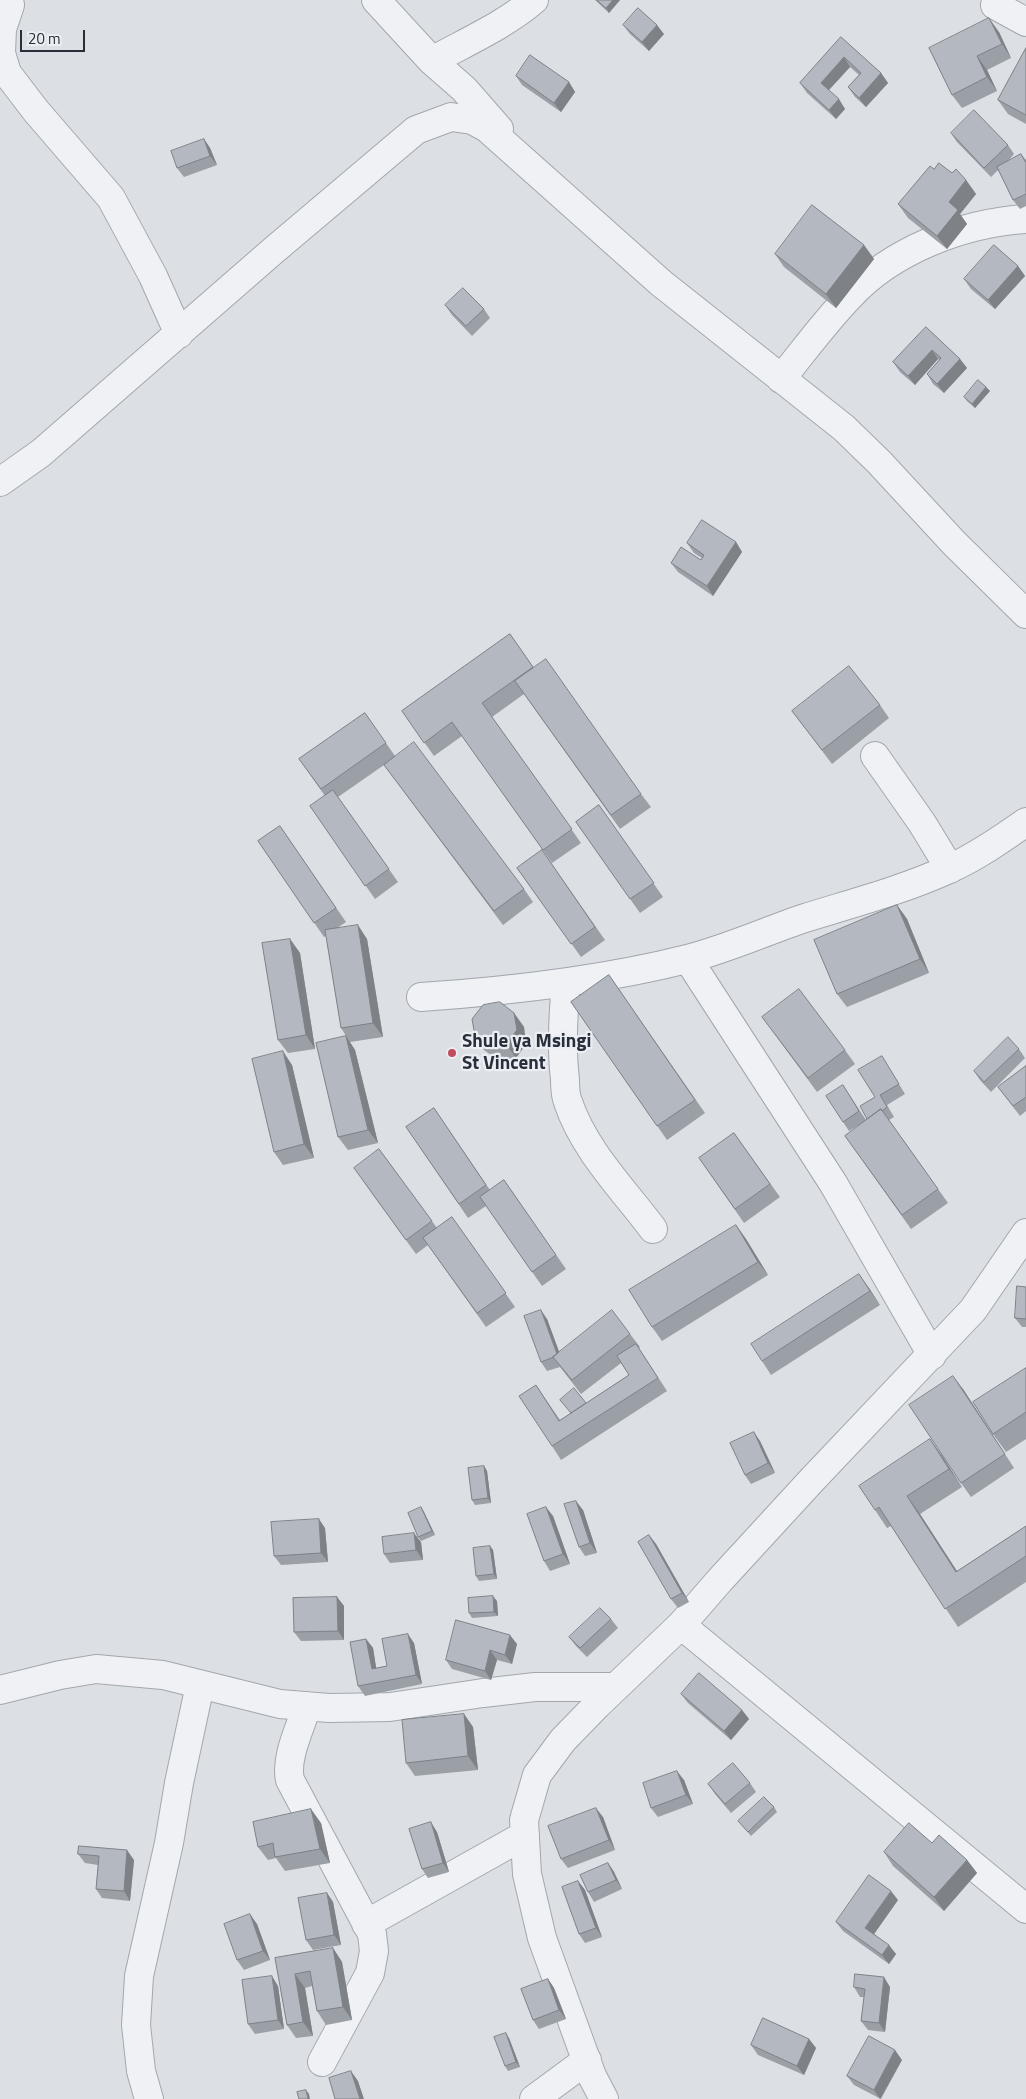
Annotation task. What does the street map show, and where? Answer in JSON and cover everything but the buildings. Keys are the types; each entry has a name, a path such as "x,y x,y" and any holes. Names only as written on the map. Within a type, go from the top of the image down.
{"street":[{"path":"10,0 2,29 1,53 7,73 36,111 111,198 153,276 179,334"},
{"path":"376,0 432,61 464,89 524,161"},
{"path":"432,61 487,30 534,0"},
{"path":"995,5 1026,22"},
{"path":"2,475 41,453 416,130 451,117 472,120 487,128 661,283 781,380 844,428 879,462 954,543 1026,614"},
{"path":"781,380 849,297 882,268 906,253 947,236 982,225 1026,219"},
{"path":"875,756 922,823 950,869"},
{"path":"421,998 497,992 566,983 688,959 806,918 901,888 950,869 997,842 1026,822"},
{"path":"688,959 833,1183 932,1355"},
{"path":"566,983 562,1022 562,1062 567,1100 578,1126 598,1157 653,1229"},
{"path":"604,2099 587,2060 542,1938 527,1874 524,1820 537,1775 563,1740 615,1687 681,1625 805,1488 973,1310 1026,1233"},
{"path":"681,1625 1026,1910"},
{"path":"0,1690 60,1675 96,1669 163,1675 280,1704 307,1706 390,1707 483,1692 535,1687 615,1687"},
{"path":"149,2099 142,2072 136,2025 139,1976 169,1843 179,1783 200,1684"},
{"path":"307,1706 289,1762 288,1772 290,1780 372,1934 374,1951 370,1973 322,2062"},
{"path":"366,1924 525,1834"},
{"path":"534,2099 587,2060"}],"place":[{"name":"Shule ya Msingi St Vincent","path":"452,1053"}]}
